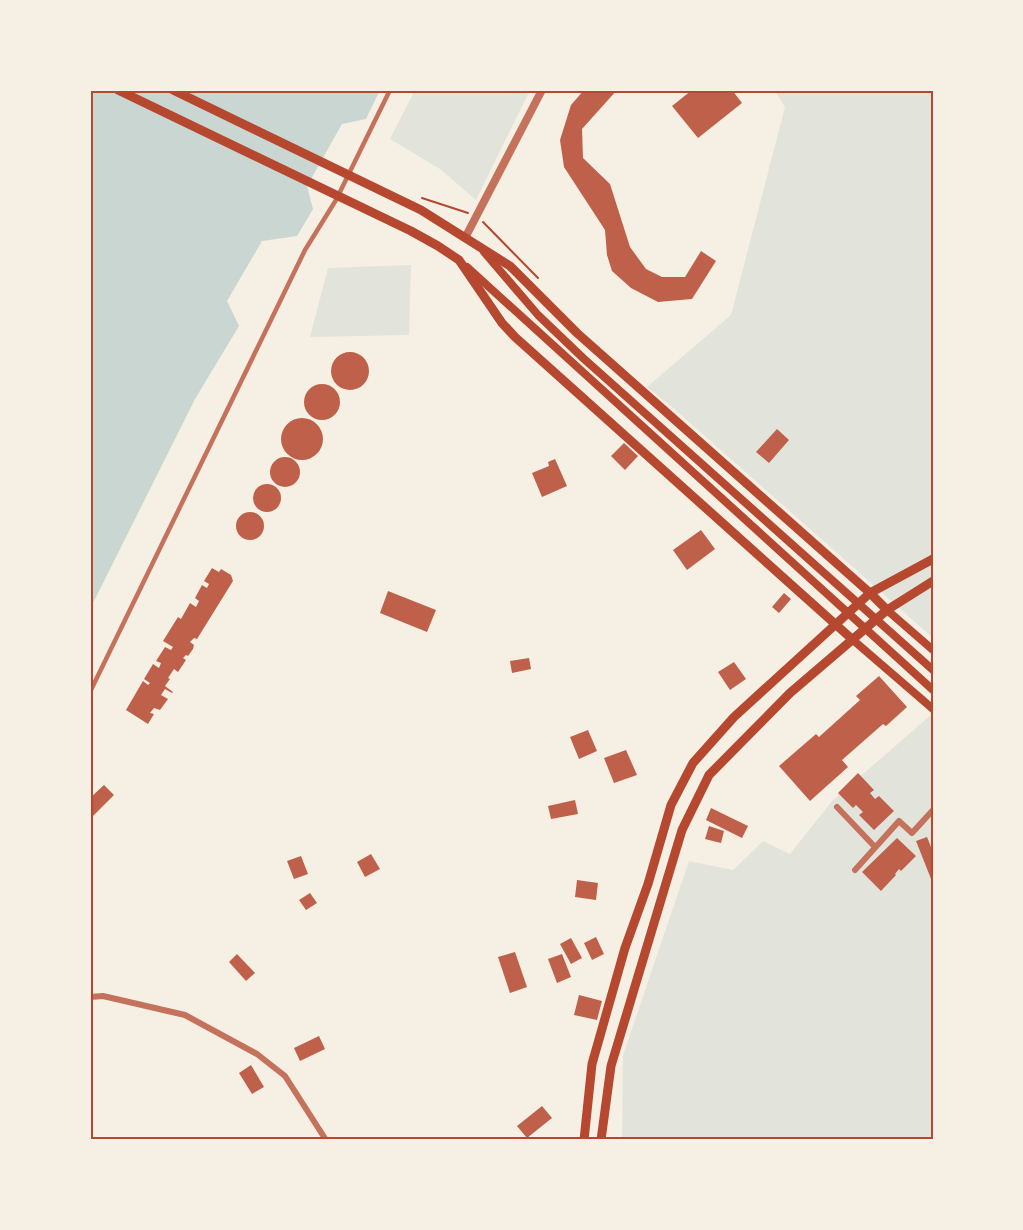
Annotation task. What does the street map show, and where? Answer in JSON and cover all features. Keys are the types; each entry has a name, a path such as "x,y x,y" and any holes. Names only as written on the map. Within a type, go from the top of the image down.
{"main road":[{"path":"118,90 411,231 459,260 933,690"},
{"path":"173,90 421,210 510,266 577,333 933,650"},
{"path":"482,249 538,315 638,409 933,670"},
{"path":"459,260 502,324 515,337 933,709"},
{"path":"584,1140 592,1064 625,948 648,884 671,805 693,763 734,717 870,593 933,559"},
{"path":"601,1140 611,1066 682,830 709,775 790,693 886,610 933,581"}],"street":[{"path":"90,692 305,250 336,200 390,90"},
{"path":"465,238 542,90"},
{"path":"837,807 875,847"},
{"path":"855,870 899,821 912,833 933,810"},
{"path":"90,997 103,996 185,1015 257,1054 285,1076 326,1140"}],"path":[{"path":"424,199 452,206"}],"shaded area":[{"path":"90,90 380,90 366,119 342,124 307,186 313,209 297,236 262,241 227,301 239,326 195,399 90,609"},
{"path":"415,90 530,90 476,200 440,169 390,139"},
{"path":"774,90 933,90 933,638 647,387 731,315 785,107"},
{"path":"411,265 409,335 310,337 328,268"},
{"path":"932,714 933,1140 622,1140 623,1055 689,861 733,870 763,841 790,854 832,801"}],"building":[{"path":"584,90 617,90 582,129 583,158 610,184 630,247 646,269 662,277 685,277 701,251 716,261 692,299 658,302 631,288 612,271 607,255 605,230 564,167 560,140 571,105"},
{"path":"692,90 732,90 742,103 698,138 672,106"},
{"path":"350,352 363,358 369,371 363,384 350,390 337,384 331,371 337,358"},
{"path":"322,384 335,389 340,402 335,415 322,420 309,415 304,402 309,389"},
{"path":"302,418 317,424 323,439 317,454 302,460 287,454 281,439 287,424"},
{"path":"777,429 789,440 769,463 756,452"},
{"path":"624,443 638,456 625,470 611,456"},
{"path":"285,457 291,458 299,466 299,478 291,486 285,487 279,486 271,478 270,472 271,466 279,458"},
{"path":"555,459 567,486 542,497 532,473 549,466 548,462"},
{"path":"267,484 277,488 281,498 277,508 267,512 257,508 253,498 257,488"},
{"path":"250,512 260,516 264,526 260,536 250,540 240,536 236,526 240,516"},
{"path":"701,530 715,549 687,570 673,550"},
{"path":"212,568 219,572 221,569 231,575 233,581 197,639 194,638 190,642 194,645 193,649 188,656 183,658 186,660 178,672 174,669 168,678 170,679 165,686 173,692 165,689 161,695 168,699 160,710 154,708 150,713 154,714 148,724 126,710 143,681 148,685 150,683 144,679 153,664 159,668 161,663 156,661 165,647 171,650 173,647 163,641 178,617 181,619 190,603 196,607 199,601 195,598 202,585 207,588 209,584 204,581"},
{"path":"388,591 436,610 427,632 380,613"},
{"path":"784,593 791,599 779,613 772,607"},
{"path":"529,658 531,669 512,673 510,661"},
{"path":"734,662 746,679 730,690 718,672"},
{"path":"879,676 907,707 886,726 883,724 842,760 848,767 810,801 779,766 816,734 819,737 860,700 856,696"},
{"path":"588,730 597,751 579,759 570,737"},
{"path":"626,750 637,775 614,783 604,758"},
{"path":"858,773 874,790 870,793 875,799 879,796 894,811 874,830 859,815 863,812 856,805 853,808 838,793"},
{"path":"104,785 114,795 93,816 90,814 90,798"},
{"path":"575,800 578,814 551,819 548,806"},
{"path":"711,808 748,826 742,838 706,820"},
{"path":"709,826 724,831 721,843 705,839"},
{"path":"927,837 933,852 933,884 916,841"},
{"path":"897,838 916,856 901,871 899,869 881,891 862,872"},
{"path":"371,854 380,869 365,877 357,862"},
{"path":"301,856 308,874 294,879 287,861"},
{"path":"577,880 598,883 596,900 575,897"},
{"path":"310,893 317,903 306,910 299,900"},
{"path":"596,937 604,954 592,960 584,943"},
{"path":"571,938 582,958 571,964 560,944"},
{"path":"515,952 527,987 510,993 498,957"},
{"path":"237,954 255,973 246,981 229,962"},
{"path":"562,954 571,977 557,983 548,959"},
{"path":"579,995 602,1001 597,1020 574,1015"},
{"path":"319,1036 325,1049 300,1061 294,1048"},
{"path":"251,1065 264,1087 252,1094 239,1073"},
{"path":"542,1106 552,1118 527,1138 517,1126"}]}
